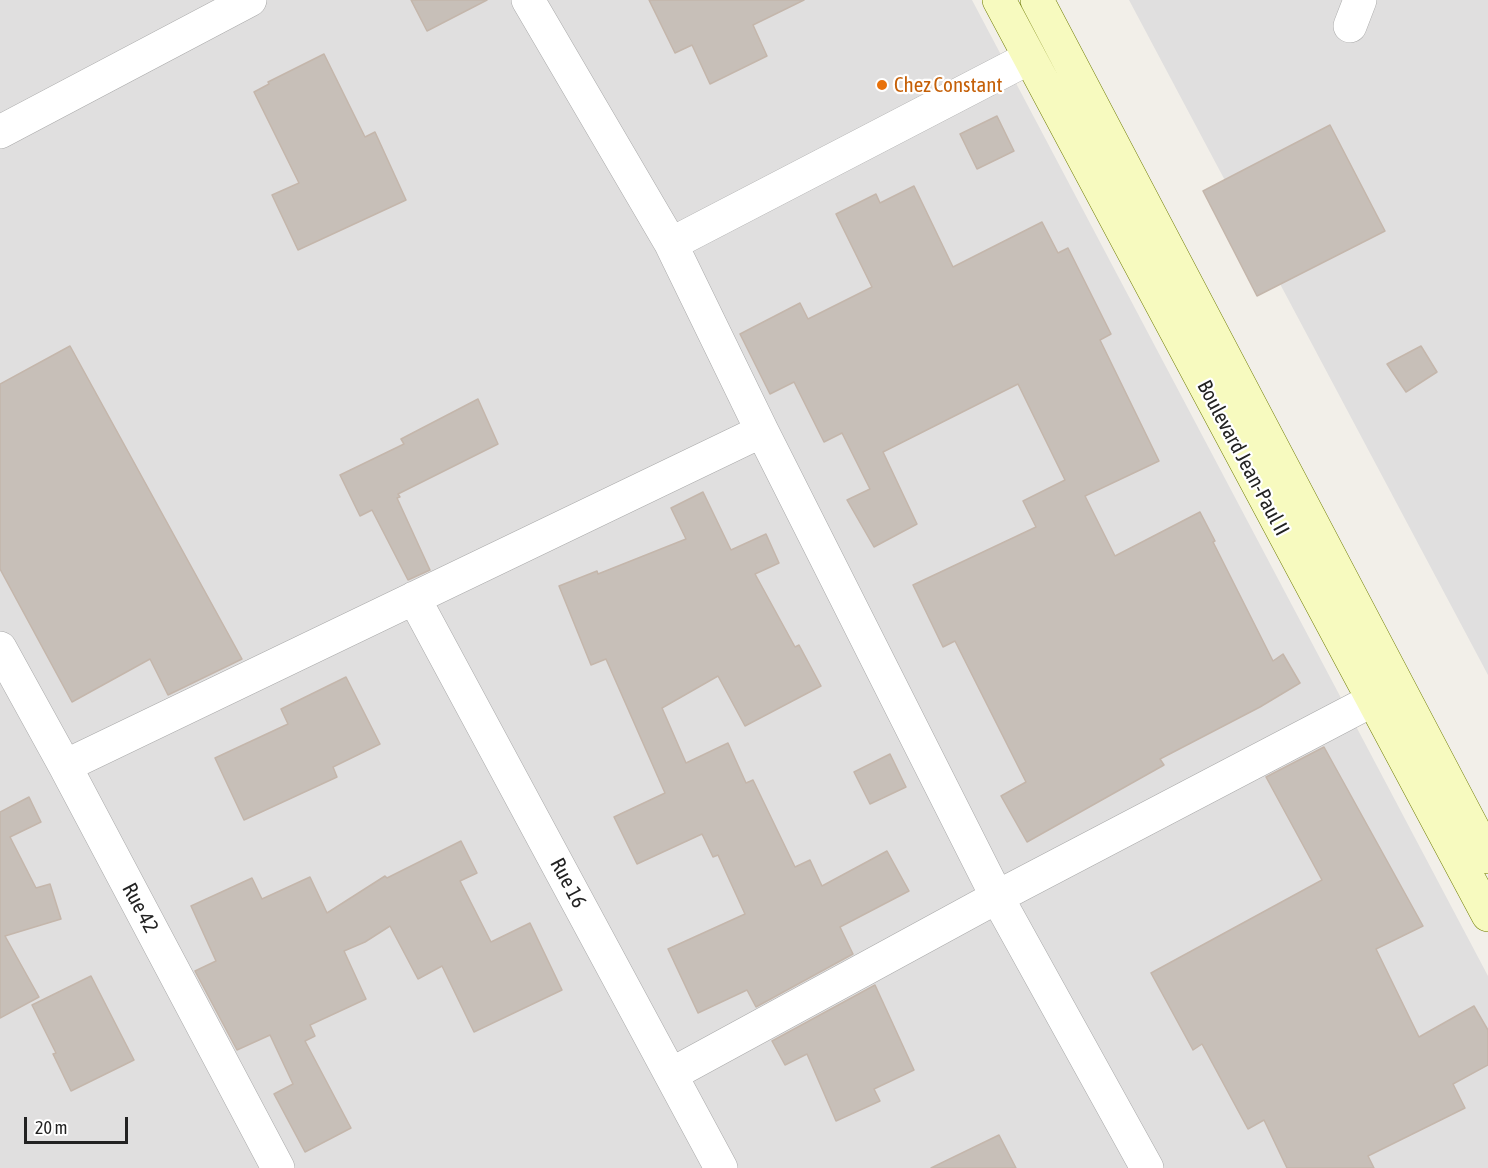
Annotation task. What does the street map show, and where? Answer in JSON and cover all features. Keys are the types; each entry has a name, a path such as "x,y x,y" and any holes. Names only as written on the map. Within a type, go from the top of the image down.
{"main road":[{"name":"Boulevard Jean-Paul II","path":"999,0 1488,915"},
{"name":"Boulevard Jean-Paul II","path":"1037,0 1488,857"}],"street":[{"path":"0,132 250,0"},
{"path":"528,0 671,244 762,431 997,897 1147,1168"},
{"path":"671,244 1029,58"},
{"path":"65,765 762,431"},
{"name":"Rue 16","path":"414,598 721,1168"},
{"name":"Rue 42","path":"0,648 65,765 278,1168"},
{"path":"672,1074 997,897 1373,700"}],"shaded area":[{"path":"0,0 972,0 1488,976 1488,1168 0,1168"},
{"path":"1129,0 1488,0 1488,675"}],"building":[{"path":"411,0 487,0 427,31"},
{"path":"649,0 804,0 753,25 767,56 710,84 692,45 675,53"},
{"path":"324,54 365,137 375,132 406,200 298,250 272,195 299,183 254,92 269,84 268,82"},
{"path":"997,116 1014,151 977,169 960,134"},
{"path":"1330,125 1385,231 1257,296 1203,191"},
{"path":"914,186 953,267 1042,222 1058,253 1068,248 1111,334 1100,340 1159,461 1085,496 1115,556 1200,512 1273,661 1283,654 1300,683 1260,707 1160,759 1164,765 1027,842 1001,796 1026,782 955,641 943,647 913,585 1036,527 1023,501 1065,480 1018,384 883,452 917,524 874,547 847,500 870,489 842,433 824,442 794,382 770,394 740,334 800,303 808,319 872,287 836,214 876,194 880,203"},
{"path":"70,346 242,659 168,695 150,659 72,702 0,569 0,384"},
{"path":"1421,346 1437,372 1406,392 1387,364"},
{"path":"478,399 498,444 398,494 400,497 397,498 430,570 408,580 372,510 360,516 340,475 404,444 401,439"},
{"path":"703,492 731,550 766,534 779,563 755,574 795,647 799,645 821,686 745,726 718,676 662,708 686,763 728,743 746,783 753,780 795,867 810,860 822,886 887,851 909,891 840,927 853,954 756,1007 747,990 698,1013 668,949 745,914 718,855 713,857 702,834 637,864 614,817 665,793 606,659 591,665 559,586 597,571 598,574 686,539 671,508"},
{"path":"346,677 380,744 333,767 337,777 244,820 215,758 288,724 281,709"},
{"path":"1324,747 1423,926 1376,949 1419,1037 1474,1006 1488,1030 1488,1065 1453,1084 1465,1108 1368,1156 1374,1168 1287,1168 1264,1120 1248,1129 1202,1044 1193,1050 1151,973 1322,880 1266,777"},
{"path":"890,754 906,787 870,804 854,772"},
{"path":"29,797 41,822 10,837 36,888 50,884 61,919 5,936 39,997 0,1018 0,812"},
{"path":"461,841 477,873 460,881 491,942 530,923 562,990 474,1032 442,966 418,979 390,926 365,942 344,951 366,999 310,1025 315,1036 305,1041 351,1128 305,1152 274,1094 293,1084 270,1035 237,1050 195,971 216,961 191,906 252,878 262,899 310,877 327,913 385,876 387,878"},
{"path":"91,976 134,1060 71,1091 53,1054 56,1053 32,1005"},
{"path":"875,985 914,1070 874,1089 880,1101 836,1121 807,1054 785,1065 772,1041"},
{"path":"999,1135 1016,1168 931,1168"}],"place":[{"name":"Chez Constant","path":"882,85"}]}
